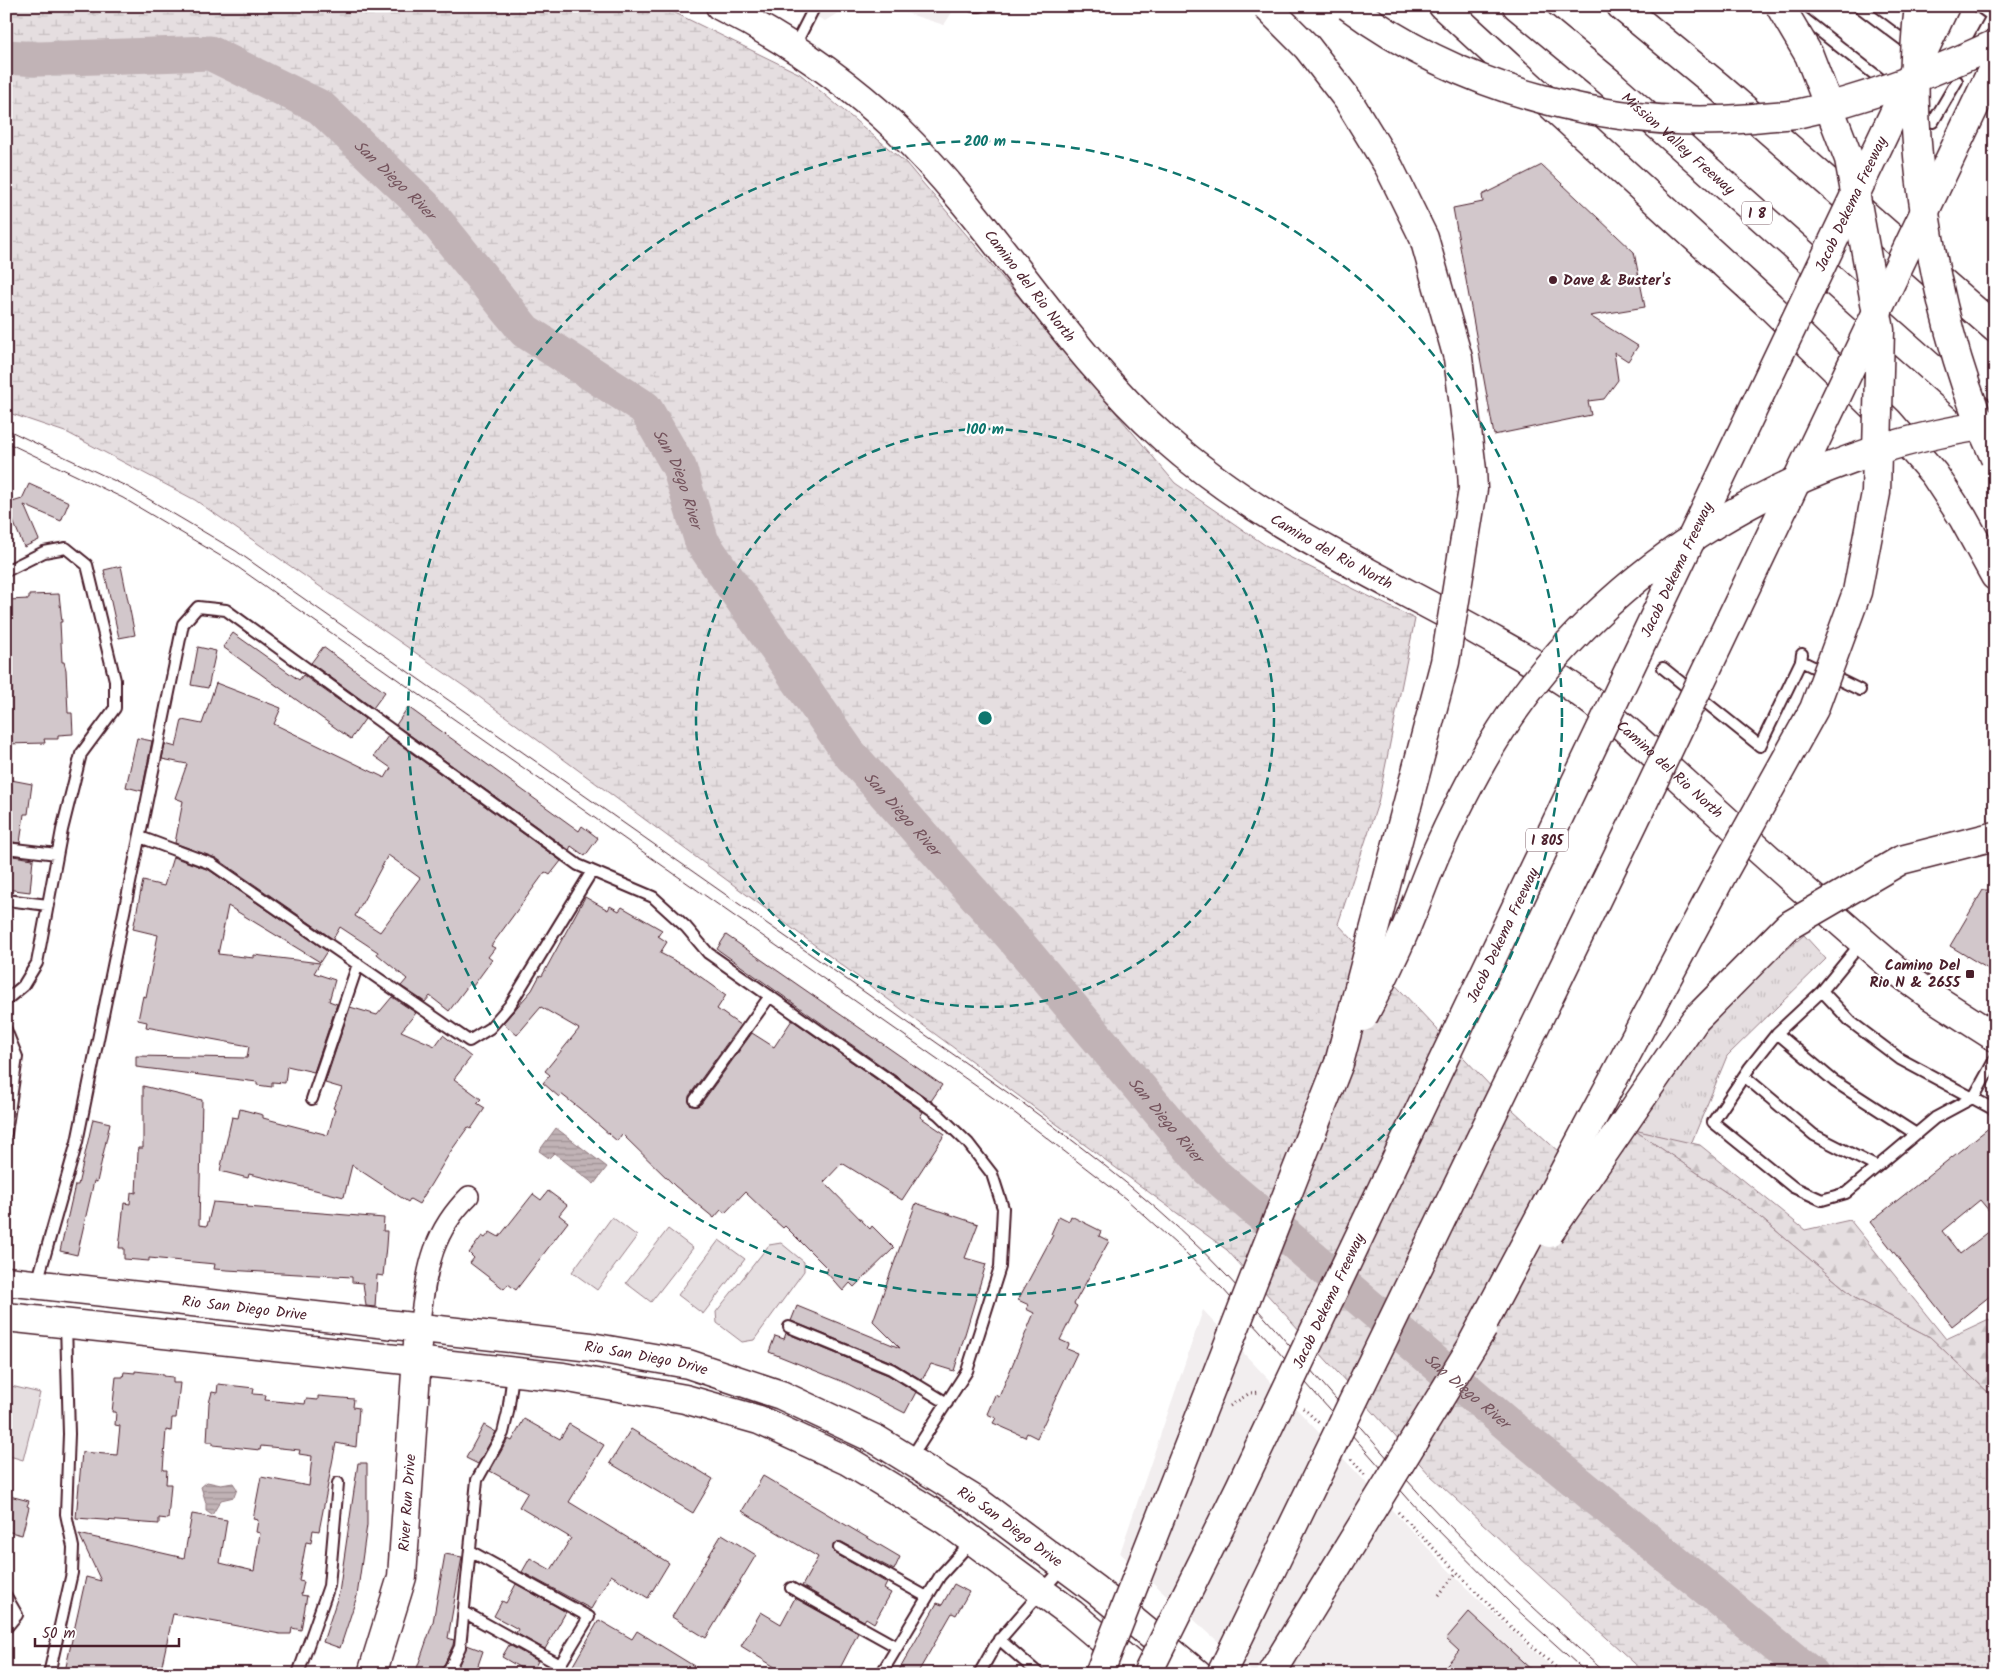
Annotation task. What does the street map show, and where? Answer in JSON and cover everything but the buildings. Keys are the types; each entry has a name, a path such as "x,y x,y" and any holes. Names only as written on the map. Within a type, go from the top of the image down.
{"main road":[{"path":"1266,6 1307,47 1348,100 1389,167 1424,238 1458,358 1472,470 1473,489 1445,662 1339,1063"},
{"path":"1348,6 1367,20 1433,58 1508,89 1584,109 1660,121 1724,121 1794,114 1861,98 1937,71 1995,44"},
{"path":"1443,6 1770,306 1888,421 1940,482 1971,531 1995,576"},
{"name":"Mission Valley Freeway","path":"1516,6 1609,82 1995,424"},
{"path":"1621,6 1718,86 1995,328"},
{"path":"1919,6 1916,30 1916,115 1922,186 1934,259 1951,334 1970,396 1995,458"},
{"name":"Jacob Dekema Freeway","path":"1147,1674 1240,1487 1945,6"},
{"name":"Camino del Rio North","path":"723,7 794,48 830,73 897,129 954,192 1104,376 1162,436 1195,465 1229,491 1277,522 1510,649 1571,686 1629,731 1863,942 1931,996 1995,1037"},
{"path":"1472,1344 1722,875 1814,709 1857,592 1876,493 1880,330 1849,159 1790,8"},
{"path":"1221,1674 1634,822 1995,64"},
{"path":"1099,1674 1339,1063 1393,959 1436,853 1470,784 1501,731 1536,680 1585,623 1628,584 1680,545 1760,500 1816,474 1888,446 1968,428 1995,424"},
{"path":"1271,1674 1472,1344 1695,1020 1788,926 1901,860 1995,836"},
{"name":"Rio San Diego Drive","path":"6,1281 591,1347 688,1364 781,1396 877,1440 910,1460 978,1502 1064,1566 1198,1674"},
{"name":"Rio San Diego Drive","path":"6,1317 563,1377 685,1398 759,1420 848,1461 945,1520 1043,1592 1143,1674"},
{"name":"River Run Drive","path":"372,1674 402,1577 419,1327"}],"street":[{"path":"419,1327 427,1268 436,1240 455,1209 469,1196"}],"lane":[{"path":"794,48 815,6"},
{"path":"973,6 980,6"},
{"path":"1858,6 1957,80"},
{"path":"1790,8 1933,122 1993,12 1978,6"},
{"path":"6,571 44,552 66,548 87,565 115,680 115,708 81,754 57,854 37,963 23,986 6,1000"},
{"path":"36,1284 77,1142 184,624 198,607 226,610 578,865 653,898 686,927 708,953 938,1114 968,1143 992,1174 1003,1208 1000,1266 967,1371 910,1460"},
{"path":"1663,668 1760,746 1802,658 1860,690"},
{"path":"140,837 212,864 469,1041 490,1028 510,1004 592,871"},
{"path":"6,848 57,854"},
{"path":"6,900 48,905"},
{"path":"1863,942 1822,991 1777,1033 1712,1122 1793,1188 1822,1200 1846,1192 1935,1118 1974,1097 1995,1059"},
{"path":"312,1099 358,964"},
{"path":"1822,991 1851,1022 1900,1059 1974,1097 1995,1110"},
{"path":"695,1100 770,996"},
{"path":"6,1030 17,1056 6,1133"},
{"path":"1777,1033 1834,1081 1916,1134"},
{"path":"1744,1076 1814,1135 1877,1167"},
{"path":"49,1674 72,1574 72,1547 66,1514 69,1434 66,1323"},
{"path":"789,1327 891,1368 947,1403"},
{"path":"447,1674 460,1647 476,1480 503,1433 508,1412 513,1371"},
{"path":"298,1674 328,1586 338,1483"},
{"path":"881,1674 940,1576 973,1540"},
{"path":"839,1548 927,1597"},
{"path":"464,1612 560,1665 590,1617 470,1551"},
{"path":"979,1674 999,1639 1018,1615 1043,1592 1064,1566"},
{"path":"791,1588 897,1647"},
{"path":"6,1596 17,1615 6,1628"},
{"path":"999,1639 1039,1674"}],"path":[{"path":"1440,1595 1456,1573"}],"shaded area":[{"path":"795,6 849,6 825,21"},
{"path":"884,6 956,6 944,25"},
{"path":"556,1128 607,1167 594,1184 554,1153 549,1158 539,1151"},
{"path":"1203,1310 1460,1582 1559,1674 1254,1674 1120,1553"},
{"path":"207,1482 221,1485 233,1483 237,1489 234,1497 221,1500 212,1515 206,1511 206,1503 201,1487"}],"green space":[{"path":"6,6 661,6 800,74 906,163 1175,483 1265,545 1415,619 1378,803 1338,924 1513,1110 1596,1186 1634,1130 1749,1208 1857,1299 1930,1337 1995,1399 1995,1674 1646,1674 1430,1475 1227,1250 478,696 195,500 68,433 6,412"},
{"path":"1804,935 1826,959 1727,1056 1691,1144 1634,1130 1712,1014"},
{"path":"1634,1130 1700,1145 1805,1230 1850,1220 1946,1339 1989,1319 1995,1327 1995,1399 1930,1337 1857,1299 1749,1208"},
{"path":"612,1217 637,1236 597,1290 572,1272"},
{"path":"668,1229 693,1248 651,1302 626,1283"},
{"path":"719,1240 745,1259 703,1314 678,1295"},
{"path":"781,1243 804,1262 804,1271 754,1340 742,1342 717,1323 716,1312 769,1245"},
{"path":"7,1385 40,1393 23,1460 6,1455"}],"waterway":[{"name":"San Diego River","path":"6,57 39,59 210,53 320,107 424,206 525,331 645,408 679,467 702,542 849,753 1016,941 1208,1169 1527,1441 1811,1674"}],"tram line":[{"path":"6,429 130,488 236,551 1024,1104 1077,1144 1155,1207 1204,1252 1426,1501 1469,1546 1607,1674"},
{"path":"6,442 123,498 229,561 1016,1114 1126,1199 1223,1289 1419,1511 1513,1606 1588,1674"}],"place":[{"name":"Dave & Buster's","path":"1553,280"},
{"name":"Camino Del Rio N & 2655","path":"1970,974"}]}
